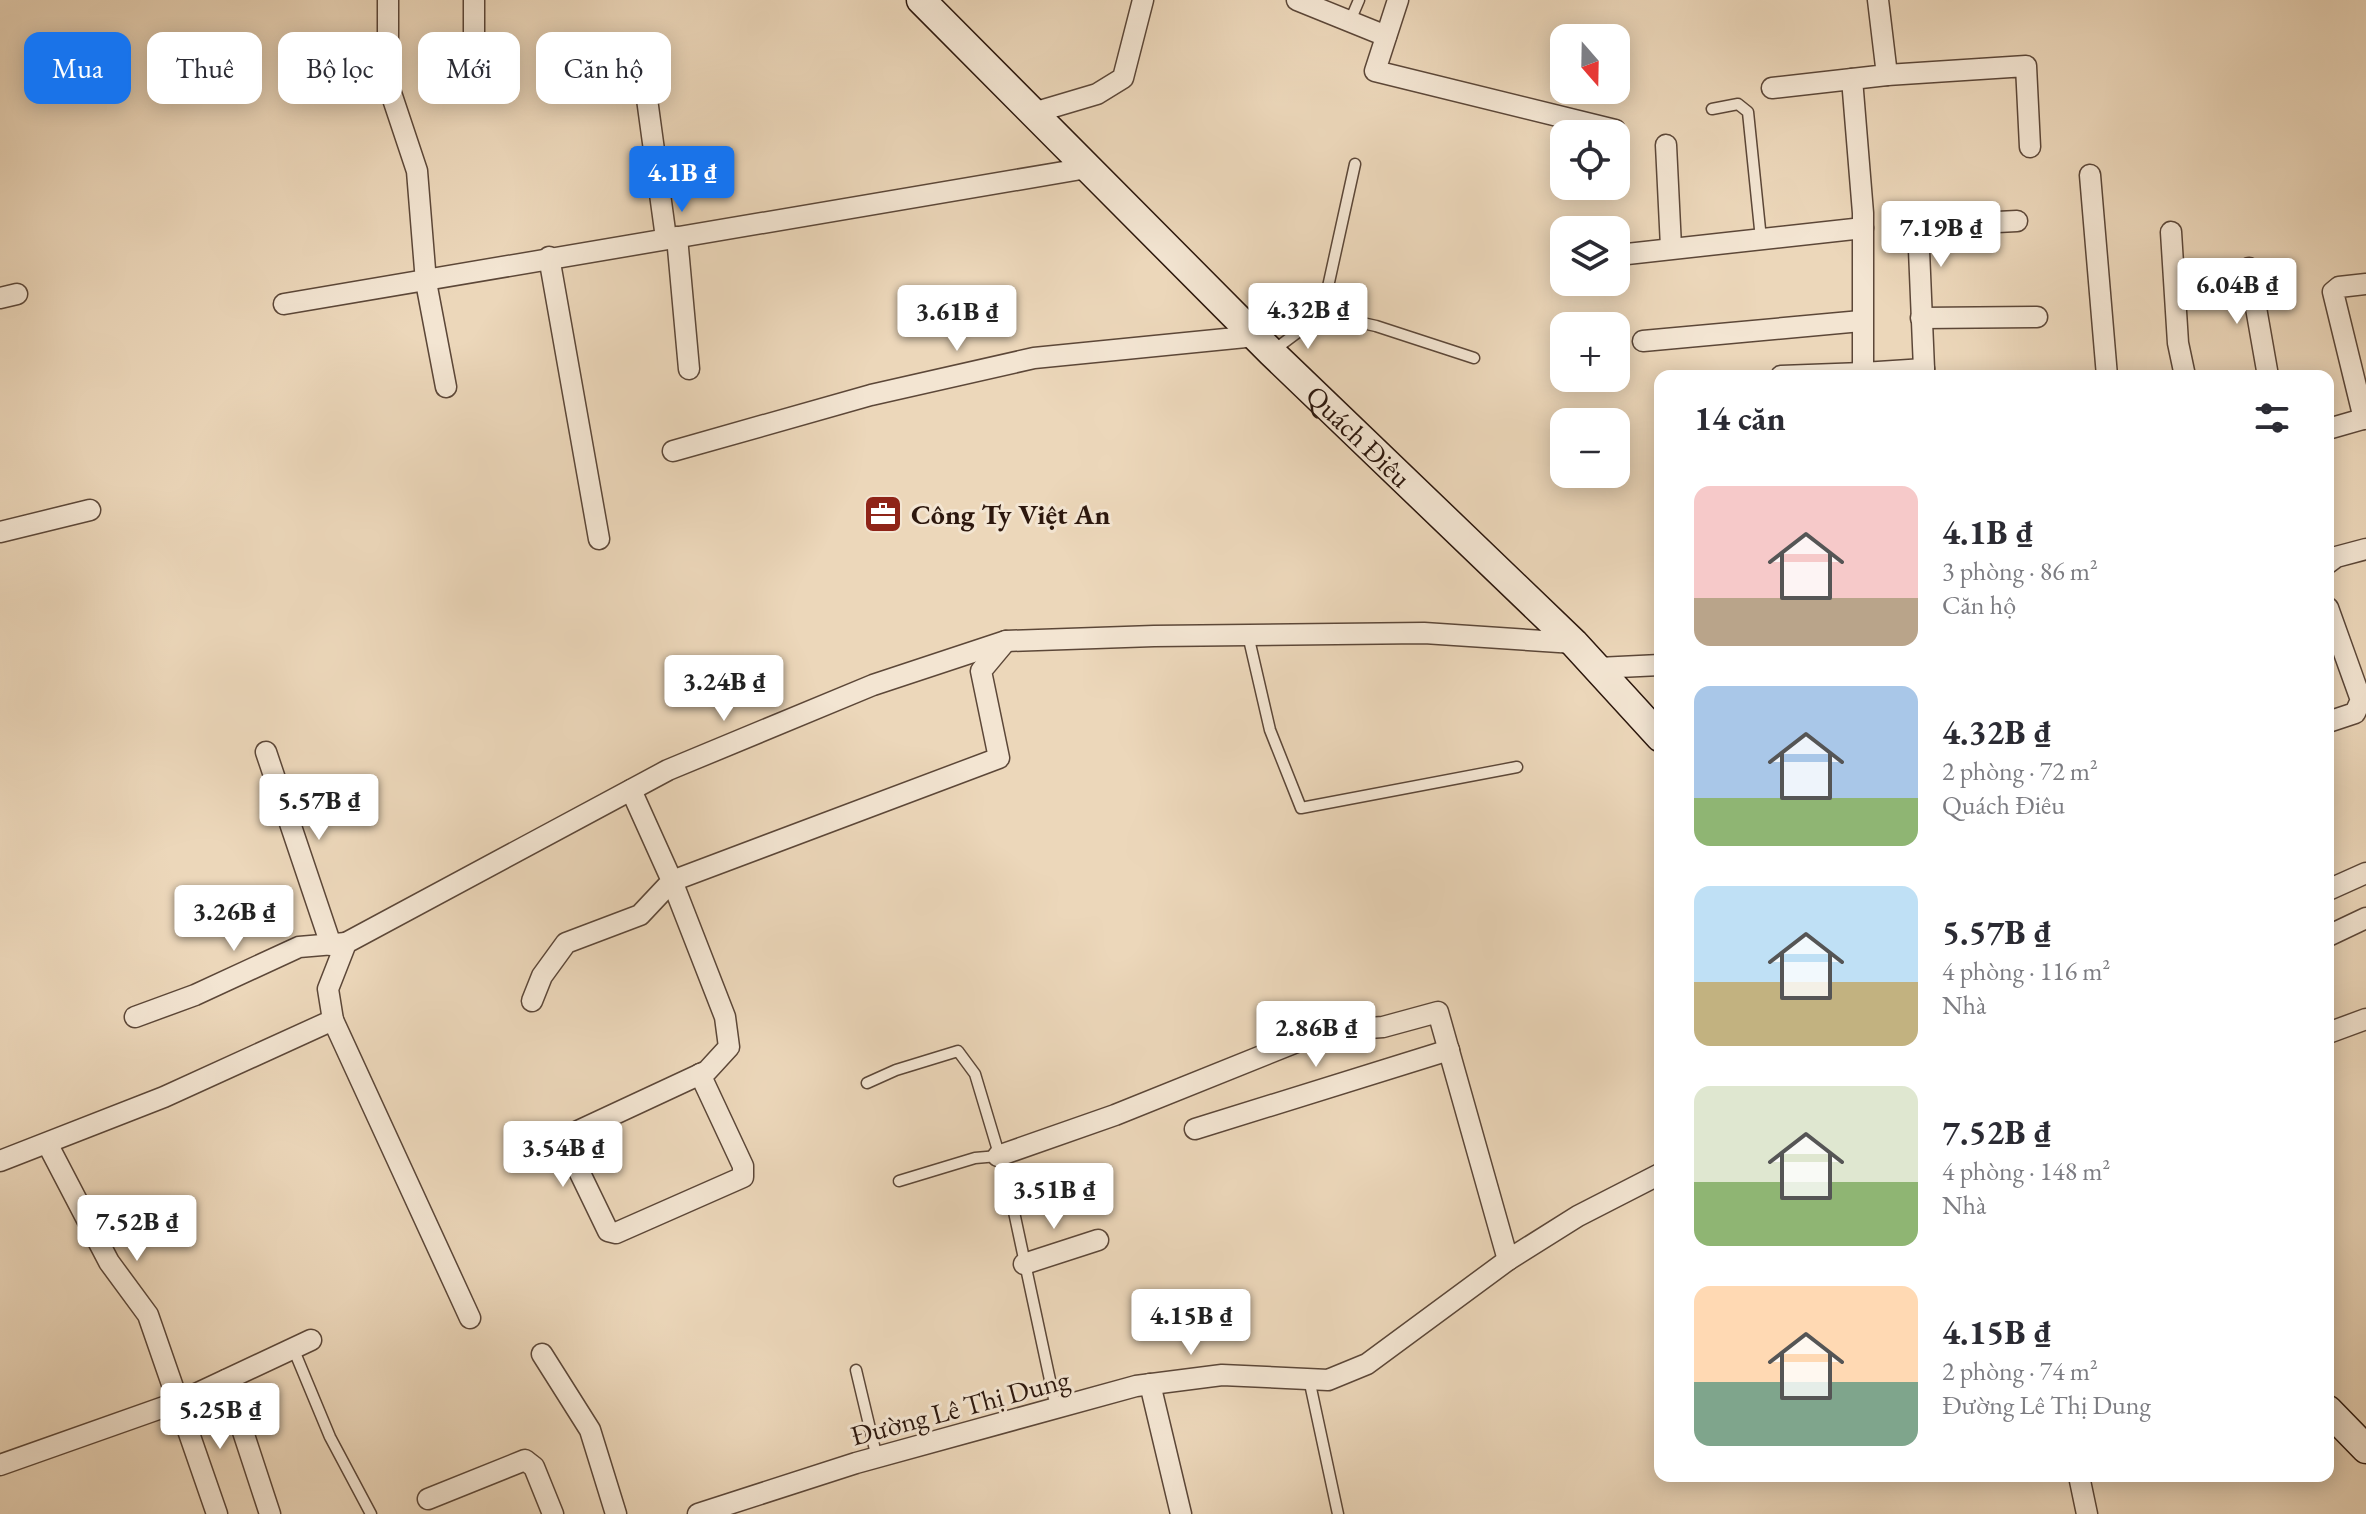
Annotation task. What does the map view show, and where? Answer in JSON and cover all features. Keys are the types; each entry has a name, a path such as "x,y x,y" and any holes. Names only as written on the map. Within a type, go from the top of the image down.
{"main road":[{"name":"Quách Điêu","path":"921,0 1264,344 1574,643 1654,730"},
{"path":"2334,1416 2366,1449"}],"street":[{"path":"388,0 388,84 392,104 413,149 426,282 446,387"},
{"path":"474,0 474,32"},
{"path":"1033,113 1097,94 1123,78 1143,0"},
{"path":"1297,0 1386,36"},
{"path":"1398,0 1375,71 1574,120"},
{"path":"1878,0 1887,75"},
{"path":"1772,88 1887,75 2026,66 2030,147"},
{"path":"1852,79 1863,228 1863,370"},
{"path":"649,104 689,369"},
{"path":"1666,145 1671,247"},
{"path":"284,304 1087,168"},
{"path":"2090,175 2106,370"},
{"path":"1924,370 1918,226 2017,221"},
{"path":"1630,253 1863,228"},
{"path":"2171,232 2178,343 2184,370"},
{"path":"549,257 599,539"},
{"path":"2249,268 2267,370"},
{"path":"2334,427 2365,419 2333,292 2339,287 2366,284"},
{"path":"1921,318 2037,317"},
{"path":"1643,341 1861,321"},
{"path":"673,451 871,395 1034,358 1264,344"},
{"path":"0,532 90,510"},
{"path":"2334,558 2366,549"},
{"path":"2334,625 2361,700 2361,719 2334,721"},
{"path":"135,1017 195,995 299,947 338,944 668,770 873,685 1006,641 1424,633 1574,643"},
{"path":"532,1001 542,976 566,943 640,915 672,881 999,758 981,671 1006,641"},
{"path":"1598,668 1654,665"},
{"path":"266,752 338,944 328,989 333,1020 470,1318"},
{"path":"533,1152 700,1074 729,1047 725,1017 672,881 631,790"},
{"path":"2334,887 2366,873"},
{"path":"2334,933 2366,918"},
{"path":"998,1156 1115,1115 1324,1031 1383,1027 1438,1012 1508,1260"},
{"path":"2334,1031 2366,1019"},
{"path":"0,1161 48,1145 164,1097 333,1020"},
{"path":"1195,1129 1449,1050"},
{"path":"563,1138 608,1231 616,1233 743,1177 743,1166 700,1074"},
{"path":"48,1145 109,1262 148,1315 181,1401 217,1514"},
{"name":"Đường Lê Thị Dung","path":"698,1514 877,1458 1150,1384 1222,1375 1328,1380 1367,1364 1508,1260 1578,1216 1654,1177"},
{"path":"1024,1264 1098,1240"},
{"path":"0,1465 181,1401 302,1344"},
{"path":"542,1354 590,1430 616,1514"},
{"path":"226,1380 270,1514"},
{"path":"1150,1384 1181,1514"},
{"path":"428,1499 525,1460 534,1467 553,1514"},
{"path":"2080,1482 2087,1514"}],"lane":[{"path":"1350,21 1359,0"},
{"path":"1712,109 1738,104 1748,112 1761,239"},
{"path":"1322,314 1355,164"},
{"path":"1264,344 1322,314 1376,326 1474,358"},
{"path":"1248,635 1270,730 1301,808 1517,767"},
{"path":"867,1083 909,1065 958,1051 975,1074 1008,1184 1056,1410"},
{"path":"899,1181 975,1158 998,1156"},
{"path":"302,1344 330,1437 371,1514"},
{"path":"856,1370 877,1458"},
{"path":"1309,1379 1338,1514"}],"place":[{"name":"Công Ty Việt An","path":"883,514"}]}
